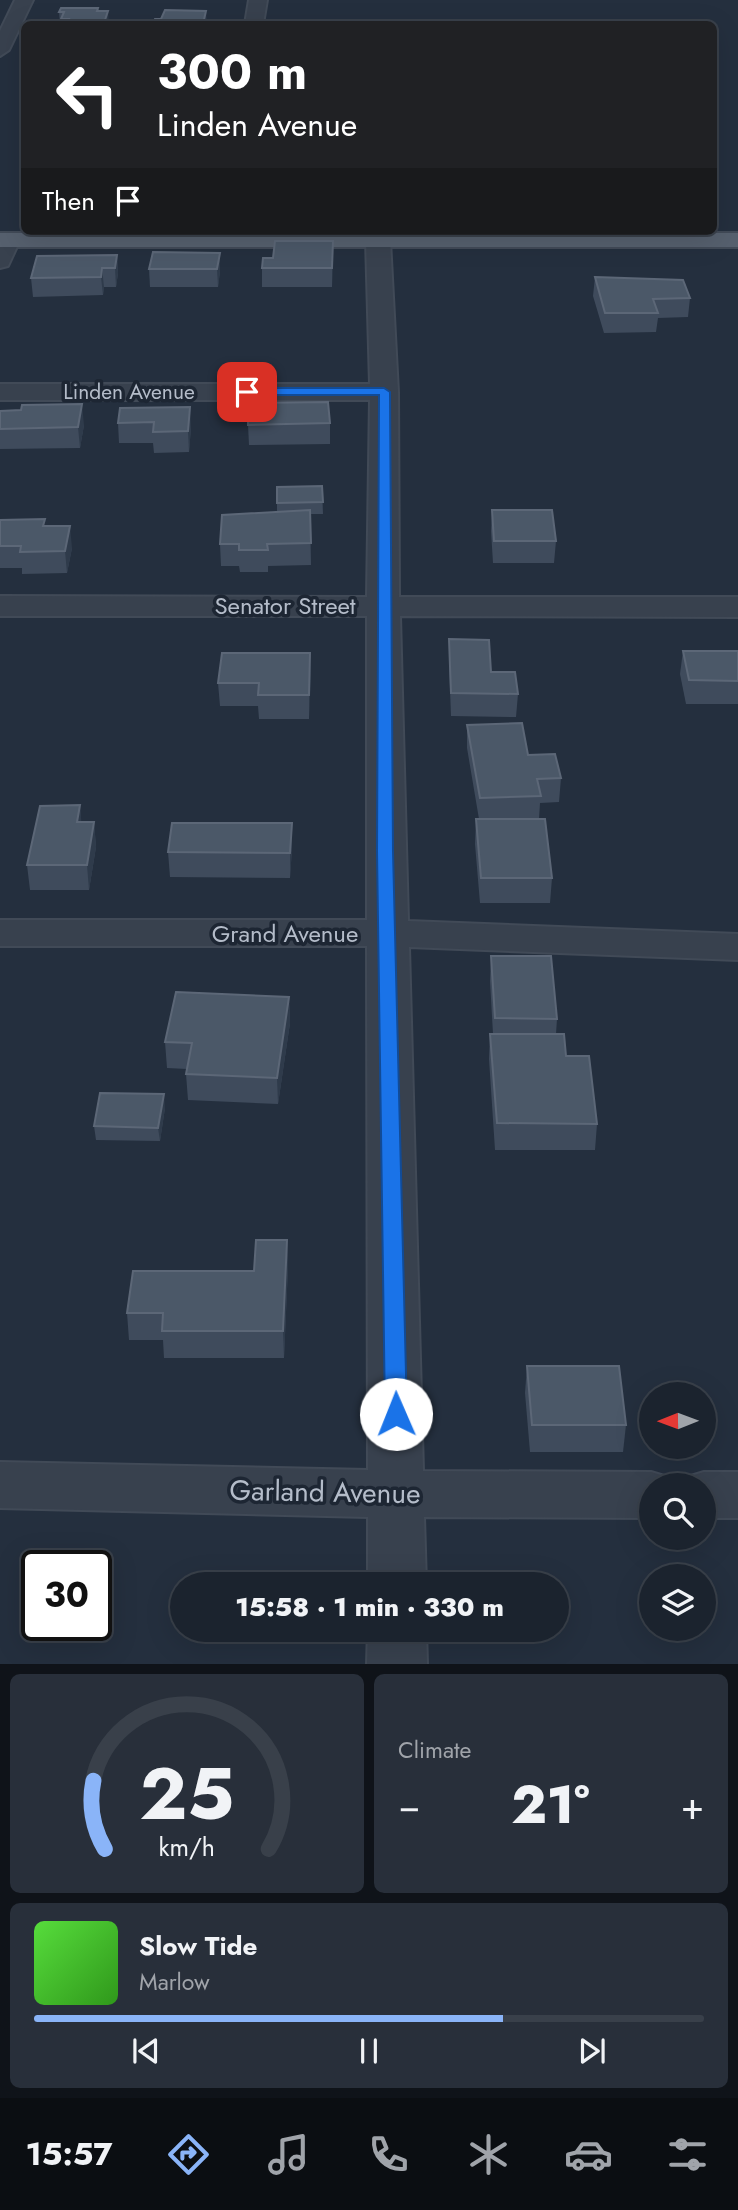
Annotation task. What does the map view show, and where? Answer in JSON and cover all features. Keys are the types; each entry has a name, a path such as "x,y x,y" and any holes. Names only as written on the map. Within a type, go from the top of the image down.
{"main road":[{"path":"3,247 381,237 738,240"}],"street":[{"path":"21,54 0,52 24,0"},
{"path":"254,21 258,0"},
{"path":"381,237 386,933 397,1572"},
{"name":"Linden Avenue","path":"0,392 384,392"},
{"name":"Senator Street","path":"0,606 738,607"},
{"name":"Grand Avenue","path":"0,933 386,933 738,947"},
{"name":"Garland Avenue","path":"0,1485 397,1494 639,1495"},
{"path":"716,1495 738,1495"},
{"path":"397,1642 397,1664"}],"building":[{"path":"61,8 98,8 97,11 108,11 105,21 68,21 69,19 61,19 64,12 59,12"},
{"path":"165,10 206,11 204,21 154,21 161,19"},
{"path":"275,241 333,241 332,268 262,268 263,258 273,258"},
{"path":"153,252 220,253 217,269 149,269"},
{"path":"117,255 115,268 102,268 101,277 31,278 37,256"},
{"path":"595,277 683,280 690,298 653,299 658,313 605,313"},
{"path":"328,402 330,423 248,425 248,403"},
{"path":"82,404 78,427 0,429 0,411 21,410 22,405"},
{"path":"190,407 188,431 153,432 154,422 118,423 120,408"},
{"path":"322,486 323,502 277,503 277,487"},
{"path":"310,510 311,543 267,544 268,550 239,550 239,544 220,544 222,515"},
{"path":"492,510 552,510 556,541 494,541"},
{"path":"45,519 43,526 70,526 65,551 20,552 21,546 0,546 0,520"},
{"path":"449,639 489,640 491,672 515,672 518,694 451,693"},
{"path":"683,651 738,651 738,681 689,680"},
{"path":"222,653 310,653 309,695 258,695 259,683 218,683"},
{"path":"522,723 528,755 555,754 561,778 537,779 541,796 480,798 467,725"},
{"path":"80,805 77,822 94,822 87,865 27,865 40,806"},
{"path":"476,819 545,819 552,878 481,878"},
{"path":"172,823 292,823 290,853 168,852"},
{"path":"491,956 551,956 557,1019 495,1018"},
{"path":"176,992 289,997 277,1078 186,1074 192,1043 165,1042"},
{"path":"490,1034 564,1034 566,1056 589,1056 597,1124 497,1123"},
{"path":"100,1093 164,1094 158,1128 94,1126"},
{"path":"256,1240 287,1240 283,1331 162,1331 163,1313 127,1313 133,1271 254,1271"},
{"path":"527,1366 619,1366 626,1425 532,1425"}],"route":[{"path":"247,392 384,392 385,851 396,1414"}]}
